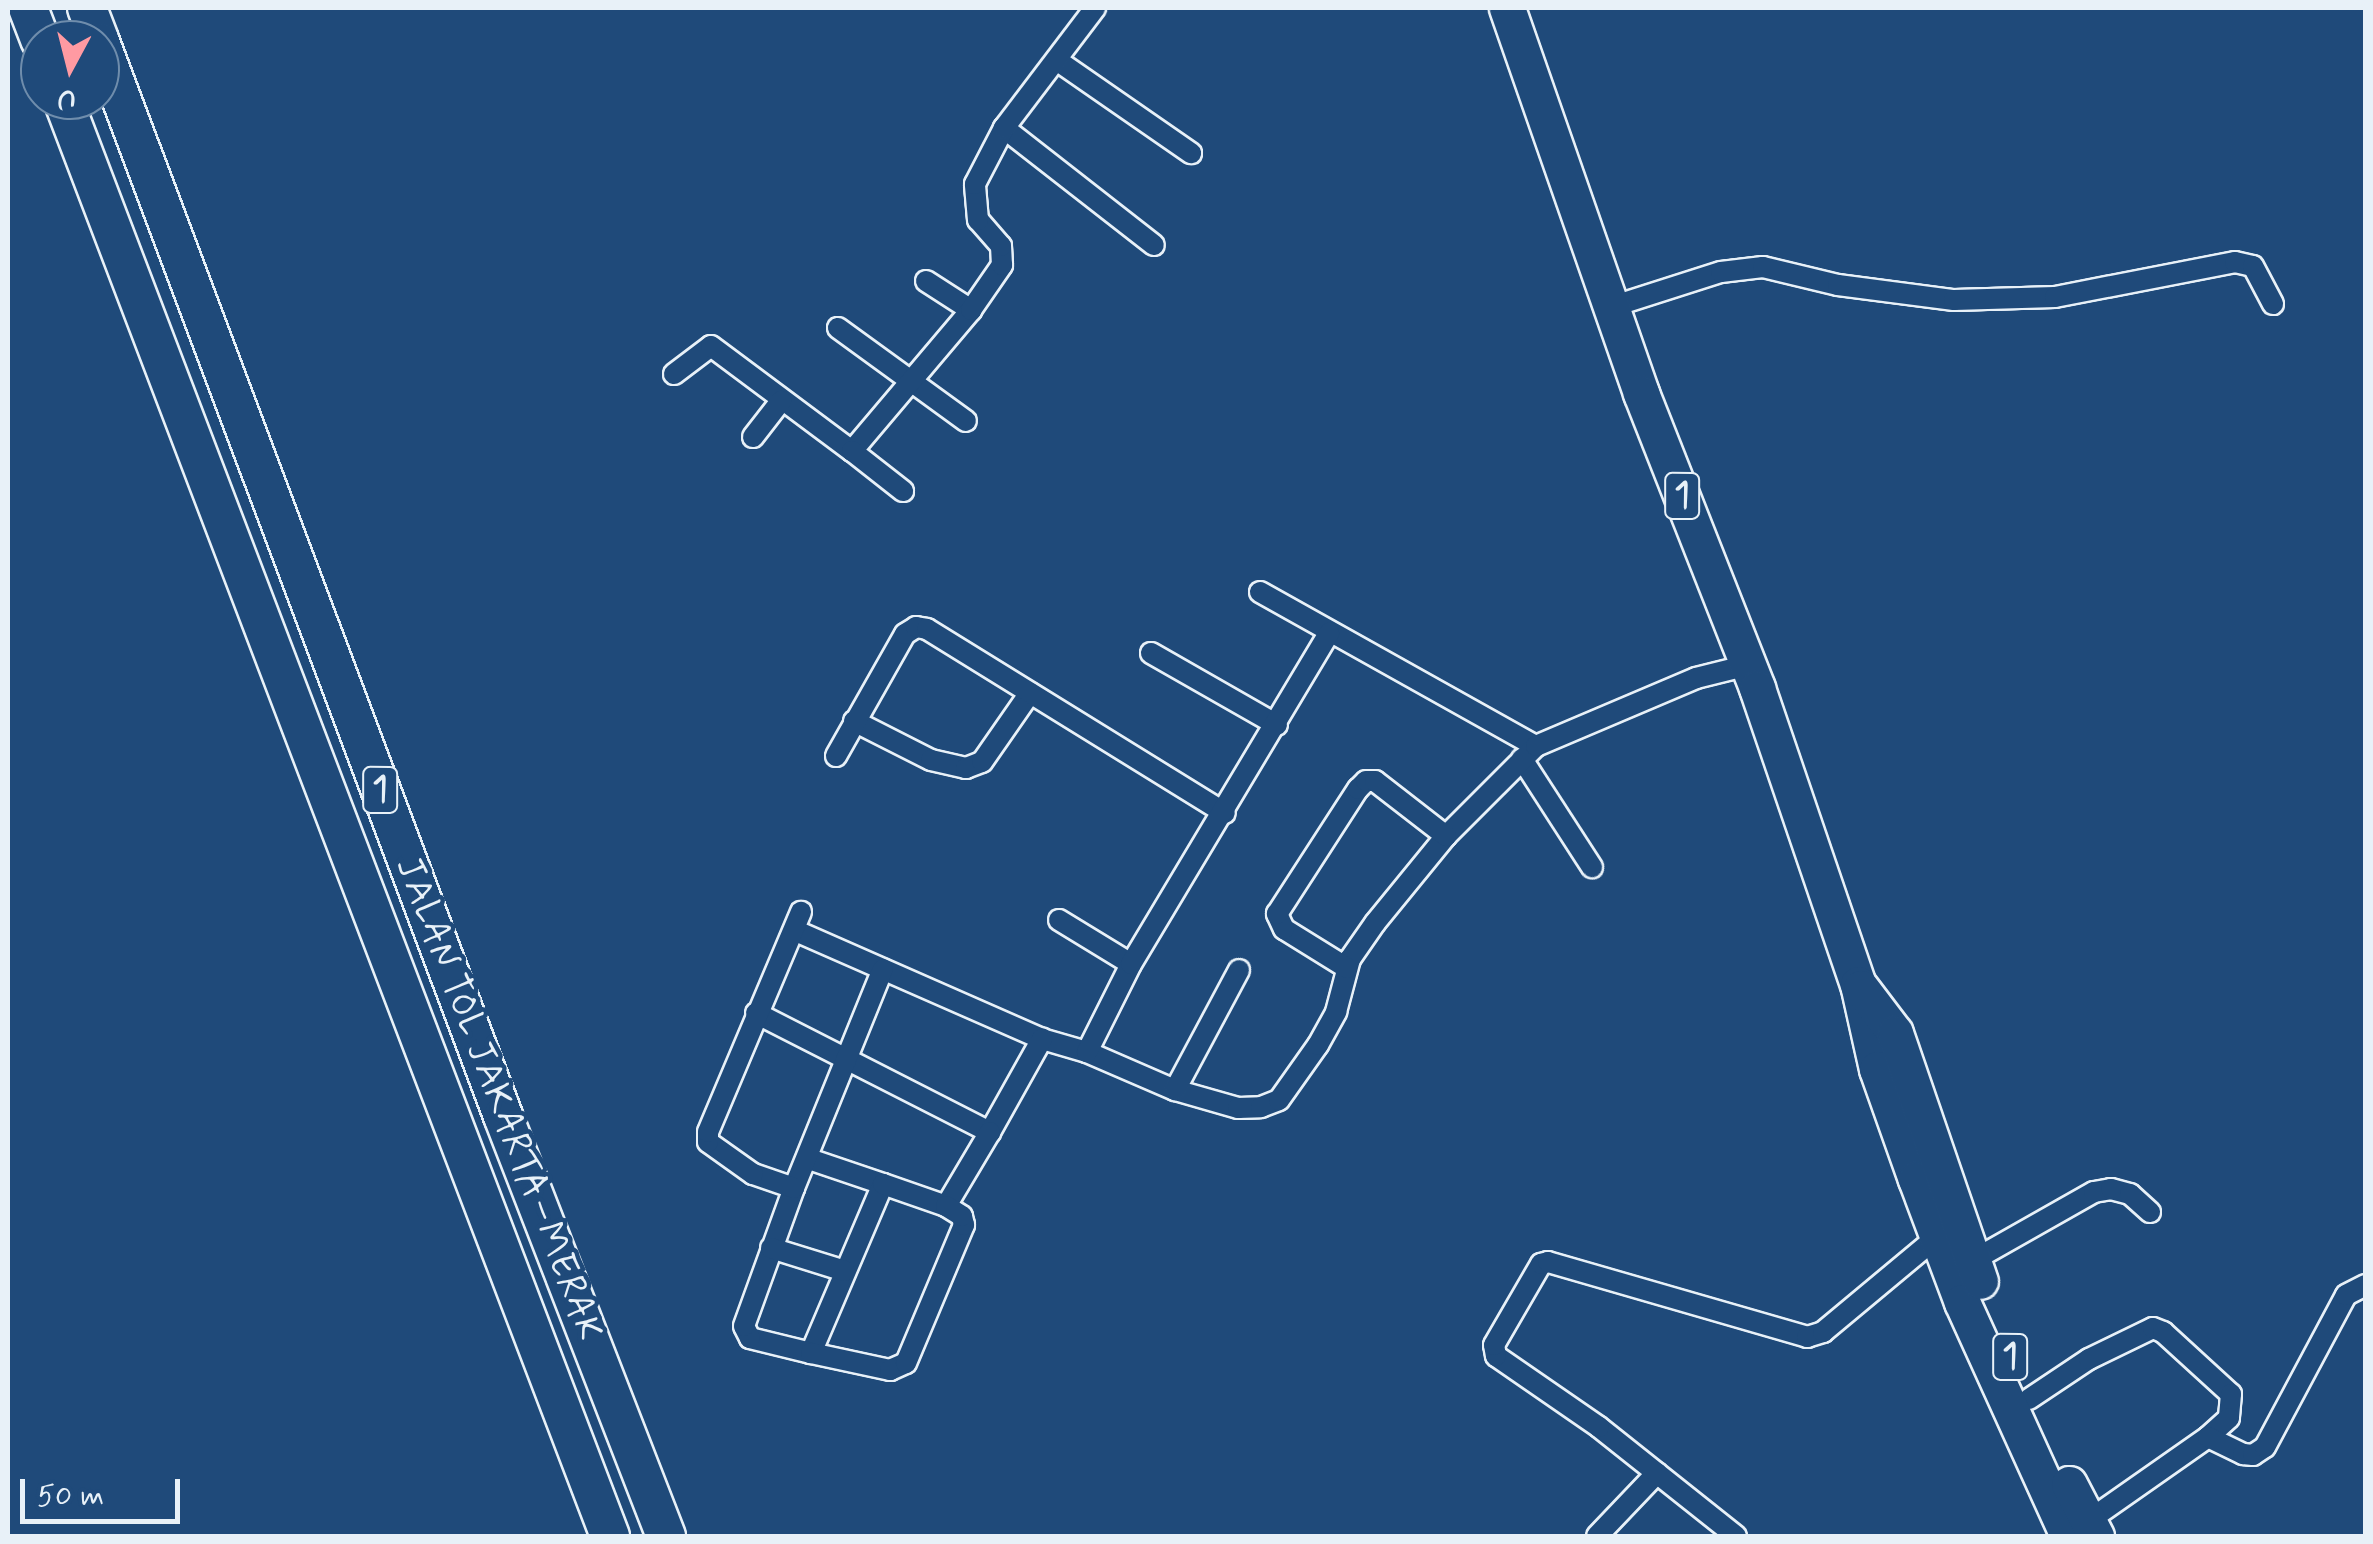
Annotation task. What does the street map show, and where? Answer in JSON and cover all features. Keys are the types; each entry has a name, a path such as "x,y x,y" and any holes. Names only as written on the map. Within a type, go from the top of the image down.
{"highway":[{"name":"1","path":"1507,8 1612,308 1748,665 1858,984 1877,1069 1937,1237 2084,1531"},
{"name":"JALAN TOL JAKARTA–MERAK","path":"120,94 666,1536"},
{"name":"JALAN TOL JAKARTA–MERAK","path":"71,120 610,1536"},
{"name":"1","path":"1858,984 1895,1033 1972,1261 2084,1531"}],"street":[{"path":"852,451 970,310 1002,265 1001,246 978,220 973,201 975,184 1004,128 1095,8"},
{"path":"1058,60 1191,153"},
{"path":"1004,128 1154,244"},
{"path":"1612,308 1722,272 1763,267 1838,285 1954,300 2055,297 2235,262 2253,266 2273,304"},
{"path":"926,281 970,310"},
{"path":"838,328 966,421"},
{"path":"674,374 712,346 903,490"},
{"path":"753,437 781,401"},
{"path":"1260,592 1529,752 1592,868"},
{"path":"836,756 904,634 916,626 1225,813"},
{"path":"1087,1052 1131,964 1330,633"},
{"path":"1151,653 1277,725"},
{"path":"794,1188 753,1174 708,1142 712,1121 756,1013 798,922 882,969 1042,1039 1087,1052 1175,1090 1238,1108 1261,1107 1279,1100 1336,1012 1347,968 1375,923 1446,836 1529,752 1696,678 1748,665"},
{"path":"854,720 931,760 966,768 982,762 1030,693"},
{"path":"1347,968 1284,928 1277,914 1358,788 1366,781 1375,781 1446,836"},
{"path":"1059,920 1131,964"},
{"path":"809,1158 946,1206 962,1216 964,1225 906,1362 890,1370 750,1338 744,1326 794,1188 882,969"},
{"path":"1175,1090 1239,970"},
{"path":"756,1013 990,1132"},
{"path":"946,1206 1042,1039"},
{"path":"811,1353 883,1184"},
{"path":"1972,1261 2094,1192 2111,1189 2130,1194 2150,1212"},
{"path":"1736,1536 1496,1356 1494,1346 1543,1261 1806,1337 1823,1332 1937,1237"},
{"path":"771,1248 846,1271"},
{"path":"2208,1437 2243,1454 2253,1455 2265,1447 2346,1295 2366,1285"},
{"path":"2029,1399 2089,1360 2153,1328 2163,1332 2232,1394 2229,1418 2084,1531"},
{"path":"1597,1536 1657,1473"}]}
